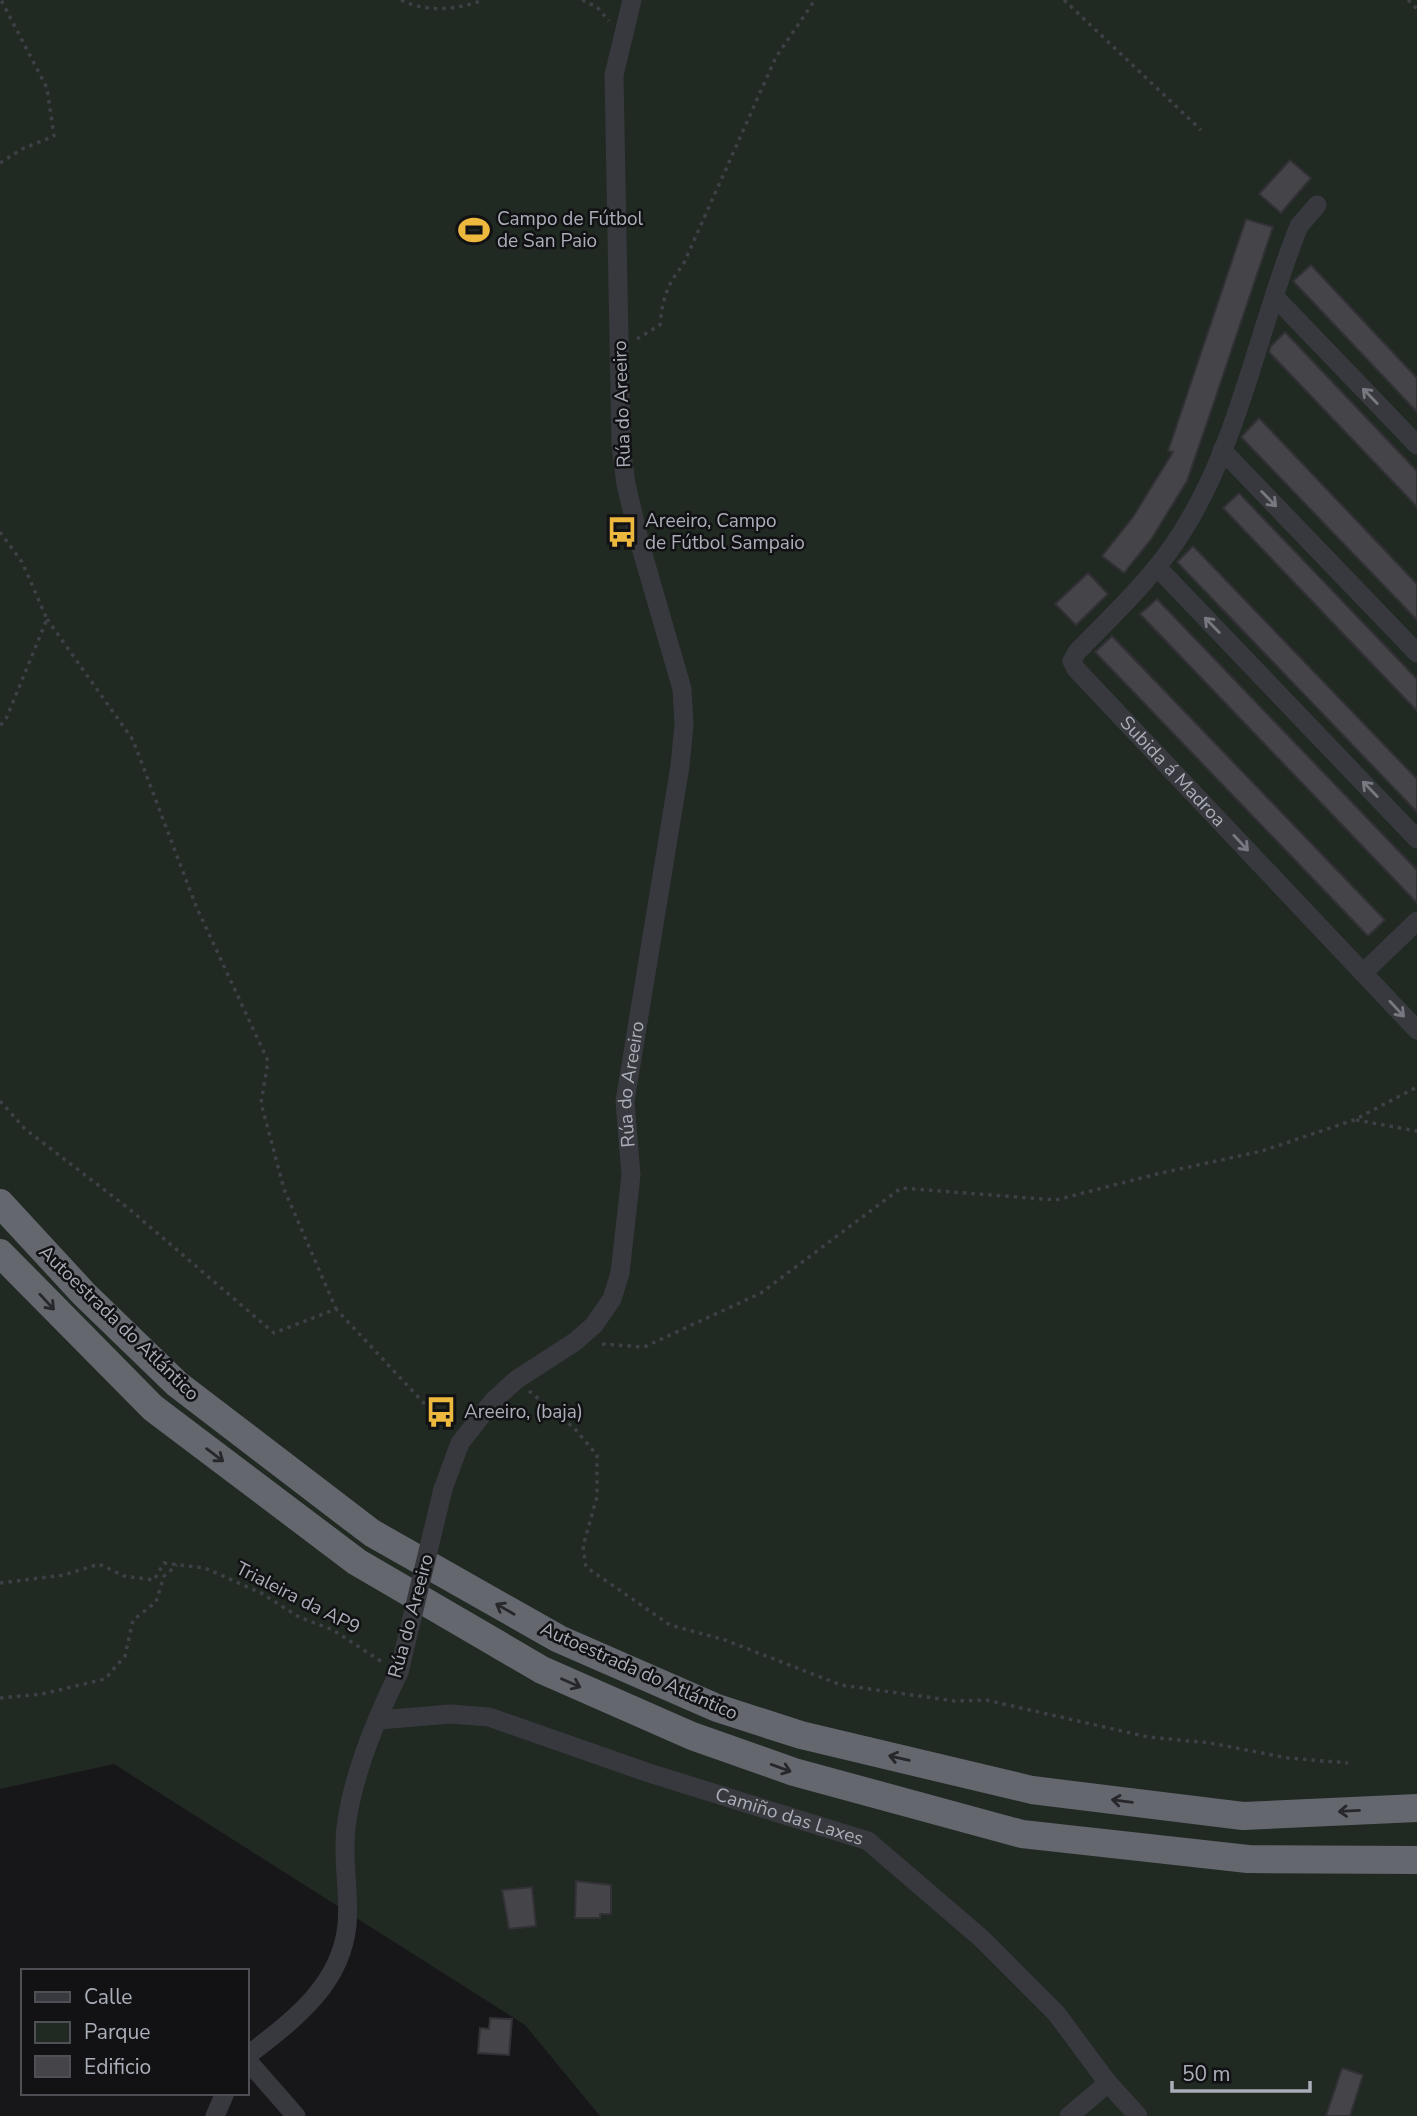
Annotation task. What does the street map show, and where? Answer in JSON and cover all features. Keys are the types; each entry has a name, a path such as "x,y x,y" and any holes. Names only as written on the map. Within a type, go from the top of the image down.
{"highway":[{"name":"Autoestrada do Atlántico","path":"0,1203 84,1294 177,1384 372,1533 559,1639 717,1708 801,1735 1032,1790 1243,1816 1417,1808"},
{"name":"Autoestrada do Atlántico","path":"0,1253 153,1408 357,1562 542,1670 692,1736 794,1772 1022,1834 1248,1860 1417,1860"}],"street":[{"name":"Rúa do Areeiro","path":"248,2057 321,1993 340,1956 347,1924 346,1829 354,1791 398,1673 443,1489 460,1443 493,1401 516,1380 576,1341 594,1325 612,1299 621,1273 631,1175 625,1101 681,766 684,725 682,689 626,484 621,446 614,75 632,0"},
{"name":"Subida á Madroa","path":"1317,205 1298,226 1222,450 1197,506 1157,567 1077,652 1072,661 1076,669 1417,1030"},
{"path":"1275,297 1417,445"},
{"path":"1222,450 1417,653"},
{"path":"1157,567 1417,839"},
{"path":"1363,973 1417,921"},
{"name":"Camiño das Laxes","path":"379,1720 450,1714 489,1717 649,1773 868,1842 981,1938 1056,2013 1108,2083 1138,2116"},
{"path":"248,2059 296,2116"},
{"path":"1069,2116 1108,2083"},
{"path":"215,2116 224,2095"}],"path":[{"path":"0,163 22,149 54,136 47,88 1,0"},
{"path":"401,0 421,9 458,8 484,0"},
{"path":"582,0 597,6 622,36"},
{"path":"619,344 648,334 660,325 663,300 671,279 683,265 776,57 815,0"},
{"path":"1064,0 1201,130"},
{"path":"1408,0 1417,9"},
{"path":"0,532 22,562 47,619 133,740 197,906 268,1061 261,1103 284,1189 337,1309 460,1443"},
{"path":"0,726 6,719 47,619"},
{"path":"576,1341 644,1347 761,1293 901,1188 1056,1200 1262,1151 1354,1120 1417,1087"},
{"path":"0,1101 25,1129 128,1208 274,1333 337,1309"},
{"path":"1354,1120 1417,1131"},
{"path":"516,1380 574,1428 597,1455 597,1497 583,1546 586,1567 670,1625 725,1640 841,1685 955,1701 986,1700 1148,1737 1210,1743 1289,1758 1348,1763"},
{"path":"0,1583 64,1575 99,1564 124,1576 154,1580 164,1563 177,1565"},
{"path":"0,1698 42,1694 105,1679 125,1656 134,1620 156,1602 164,1576 177,1565"},
{"name":"Trialeira da AP9","path":"177,1565 205,1568 261,1593 299,1618 333,1630 366,1649 398,1673"}],"green space":[{"path":"0,0 1417,0 1417,2116 600,2116 525,2025 114,1764 0,1789"}],"building":[{"path":"1290,160 1311,178 1281,213 1259,194"},
{"path":"1246,219 1273,227 1187,481 1152,538 1124,573 1102,556 1133,517 1173,452 1168,451"},
{"path":"1311,265 1417,378 1417,412 1293,281"},
{"path":"1285,332 1417,471 1417,507 1269,352 1271,346"},
{"path":"1259,418 1417,584 1417,620 1241,437"},
{"path":"1239,493 1417,679 1417,711 1223,508"},
{"path":"1193,546 1417,779 1417,812 1177,562"},
{"path":"1088,573 1108,594 1076,625 1055,604"},
{"path":"1157,599 1417,870 1417,903 1140,614"},
{"path":"1112,636 1385,920 1368,936 1095,652"},
{"path":"576,1881 611,1885 611,1914 600,1914 600,1918 575,1918"},
{"path":"532,1887 536,1926 509,1929 502,1890"},
{"path":"490,2018 512,2019 509,2055 478,2053 480,2028 489,2029"},
{"path":"1342,2068 1363,2075 1350,2116 1326,2116"}],"place":[{"name":"Campo de Fútbol de San Paio","path":"474,230"},
{"name":"Areeiro, Campo de Fútbol Sampaio","path":"622,532"},
{"name":"Areeiro, (baja)","path":"441,1412"}]}
